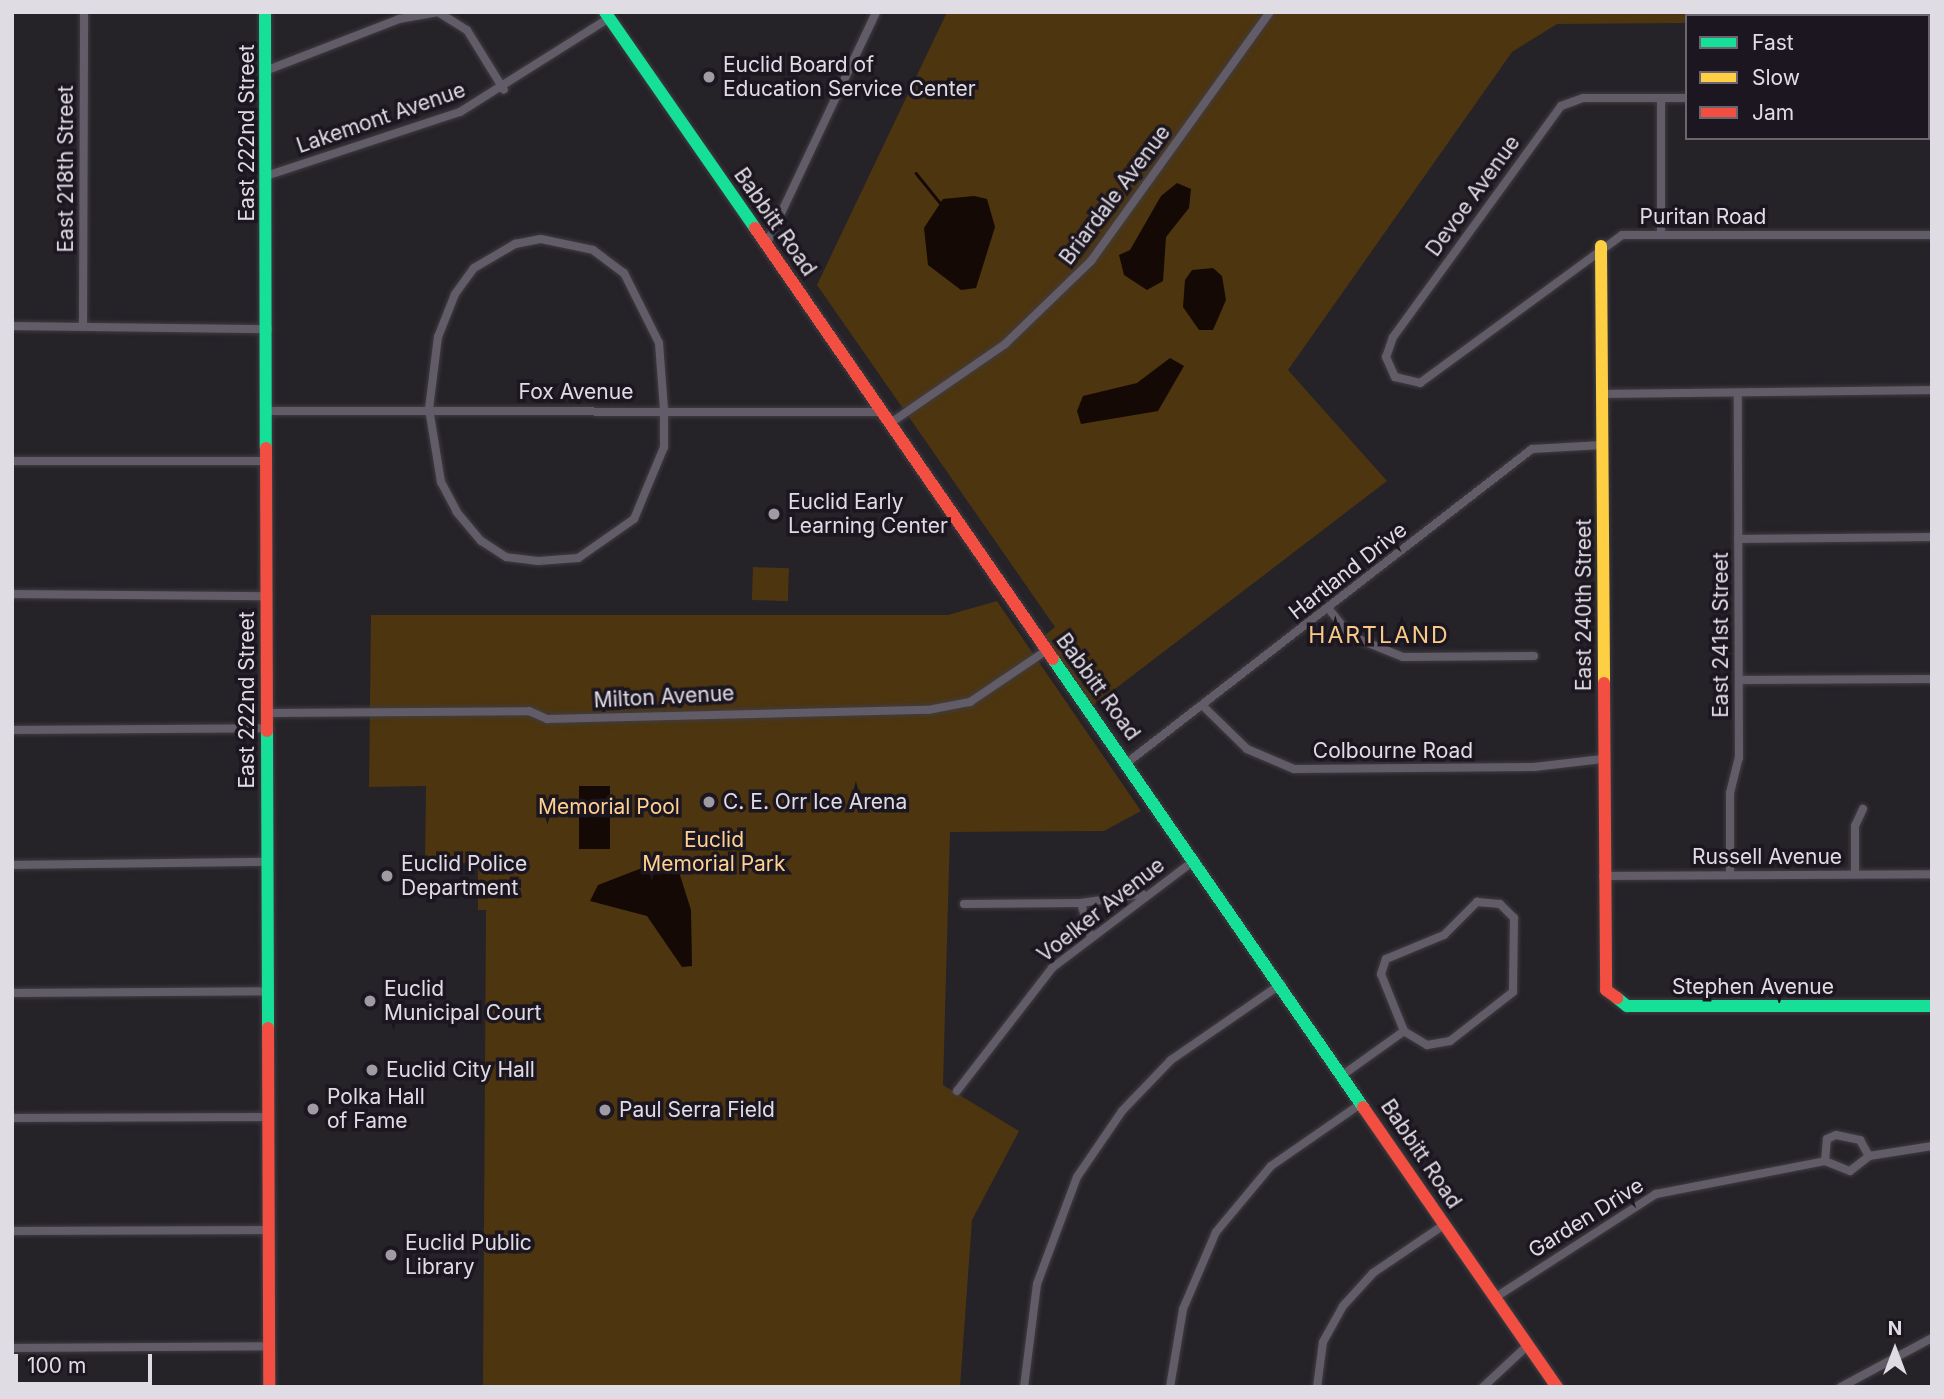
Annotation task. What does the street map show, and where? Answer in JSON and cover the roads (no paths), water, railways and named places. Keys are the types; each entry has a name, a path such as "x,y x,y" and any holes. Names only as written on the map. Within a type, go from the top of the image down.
{"street":[{"name":"East 218th Street","path":"83,12 83,326"},
{"name":"East 222nd Street","path":"265,12 269,1387"},
{"path":"265,71 399,19 438,12 467,30 504,90"},
{"path":"767,243 876,12"},
{"name":"Briardale Avenue","path":"888,417 1005,344 1091,261 1270,12"},
{"name":"Babbitt Road","path":"607,15 1047,650 1128,762 1557,1387"},
{"name":"Lakemont Avenue","path":"266,176 460,112 504,90 607,15"},
{"name":"Devoe Avenue","path":"1437,372 1420,383 1406,383 1390,369 1387,349 1553,116 1583,98 1685,98"},
{"path":"1661,98 1661,235"},
{"name":"Puritan Road","path":"1437,372 1601,246 1622,235 1932,234"},
{"path":"541,239 593,250 624,273 659,343 664,447 634,519 578,558 538,561 506,557 481,541 457,512 441,482 429,410 438,337 455,294 474,268 515,244 541,239"},
{"name":"East 240th Street","path":"1601,246 1603,964"},
{"path":"12,326 268,329"},
{"path":"1603,394 1932,390"},
{"name":"East 241st Street","path":"1730,874 1739,680 1738,393"},
{"name":"Fox Avenue","path":"267,411 664,410 888,417"},
{"name":"Hartland Drive","path":"1128,762 1204,707 1532,449 1602,446"},
{"path":"12,461 266,461"},
{"path":"1738,539 1932,537"},
{"path":"12,594 266,596"},
{"path":"1328,608 1352,636 1404,657 1534,656"},
{"name":"Milton Avenue","path":"267,713 529,711 547,719 928,710 970,702 1047,650"},
{"path":"1739,680 1932,679"},
{"name":"Colbourne Road","path":"1204,707 1247,749 1294,769 1534,767 1603,759"},
{"path":"12,730 267,728"},
{"path":"1855,874 1855,826 1863,809"},
{"name":"Voelker Avenue","path":"957,1091 1022,1000 1091,937 1145,894 1195,860"},
{"path":"12,864 267,862"},
{"name":"Russell Avenue","path":"1603,876 1932,874"},
{"path":"964,904 1081,904 1145,894"},
{"path":"1477,902 1500,904 1514,918 1513,992 1450,1041 1427,1045 1404,1031 1381,974 1386,959 1444,935 1477,902"},
{"path":"1081,904 1091,937"},
{"name":"Stephen Avenue","path":"1603,964 1606,990 1627,1006 1932,1006"},
{"path":"1024,1387 1037,1284 1077,1177 1122,1111 1171,1060 1281,984"},
{"path":"12,993 269,991"},
{"path":"1344,1074 1404,1031"},
{"path":"1170,1387 1183,1309 1216,1232 1271,1166 1362,1103"},
{"path":"12,1118 270,1117"},
{"path":"1825,1161 1828,1139 1836,1135 1860,1140 1869,1156"},
{"name":"Garden Drive","path":"1496,1297 1656,1194 1825,1161 1850,1171 1869,1156 1932,1146"},
{"path":"1317,1387 1324,1342 1343,1306 1373,1273 1445,1224"},
{"path":"12,1231 270,1230"},
{"path":"1841,1387 1932,1338"},
{"path":"1483,1387 1528,1345"},
{"path":"12,1348 270,1346"}],"waterway":[{"path":"916,173 940,203"}],"place":[{"name":"Euclid Board of Education Service Center","path":"709,77"},
{"name":"Euclid Early Learning Center","path":"774,514"},
{"name":"C. E. Orr Ice Arena","path":"709,802"},
{"name":"Euclid Police Department","path":"387,876"},
{"name":"Euclid Municipal Court","path":"370,1001"},
{"name":"Euclid City Hall","path":"372,1070"},
{"name":"Polka Hall of Fame","path":"313,1109"},
{"name":"Paul Serra Field","path":"605,1110"},
{"name":"Euclid Public Library","path":"391,1255"}],"district":[{"name":"HARTLAND","path":"1379,635"}],"park label":[{"name":"Memorial Pool","path":"609,807"},
{"name":"Euclid Memorial Park","path":"714,852"}]}
